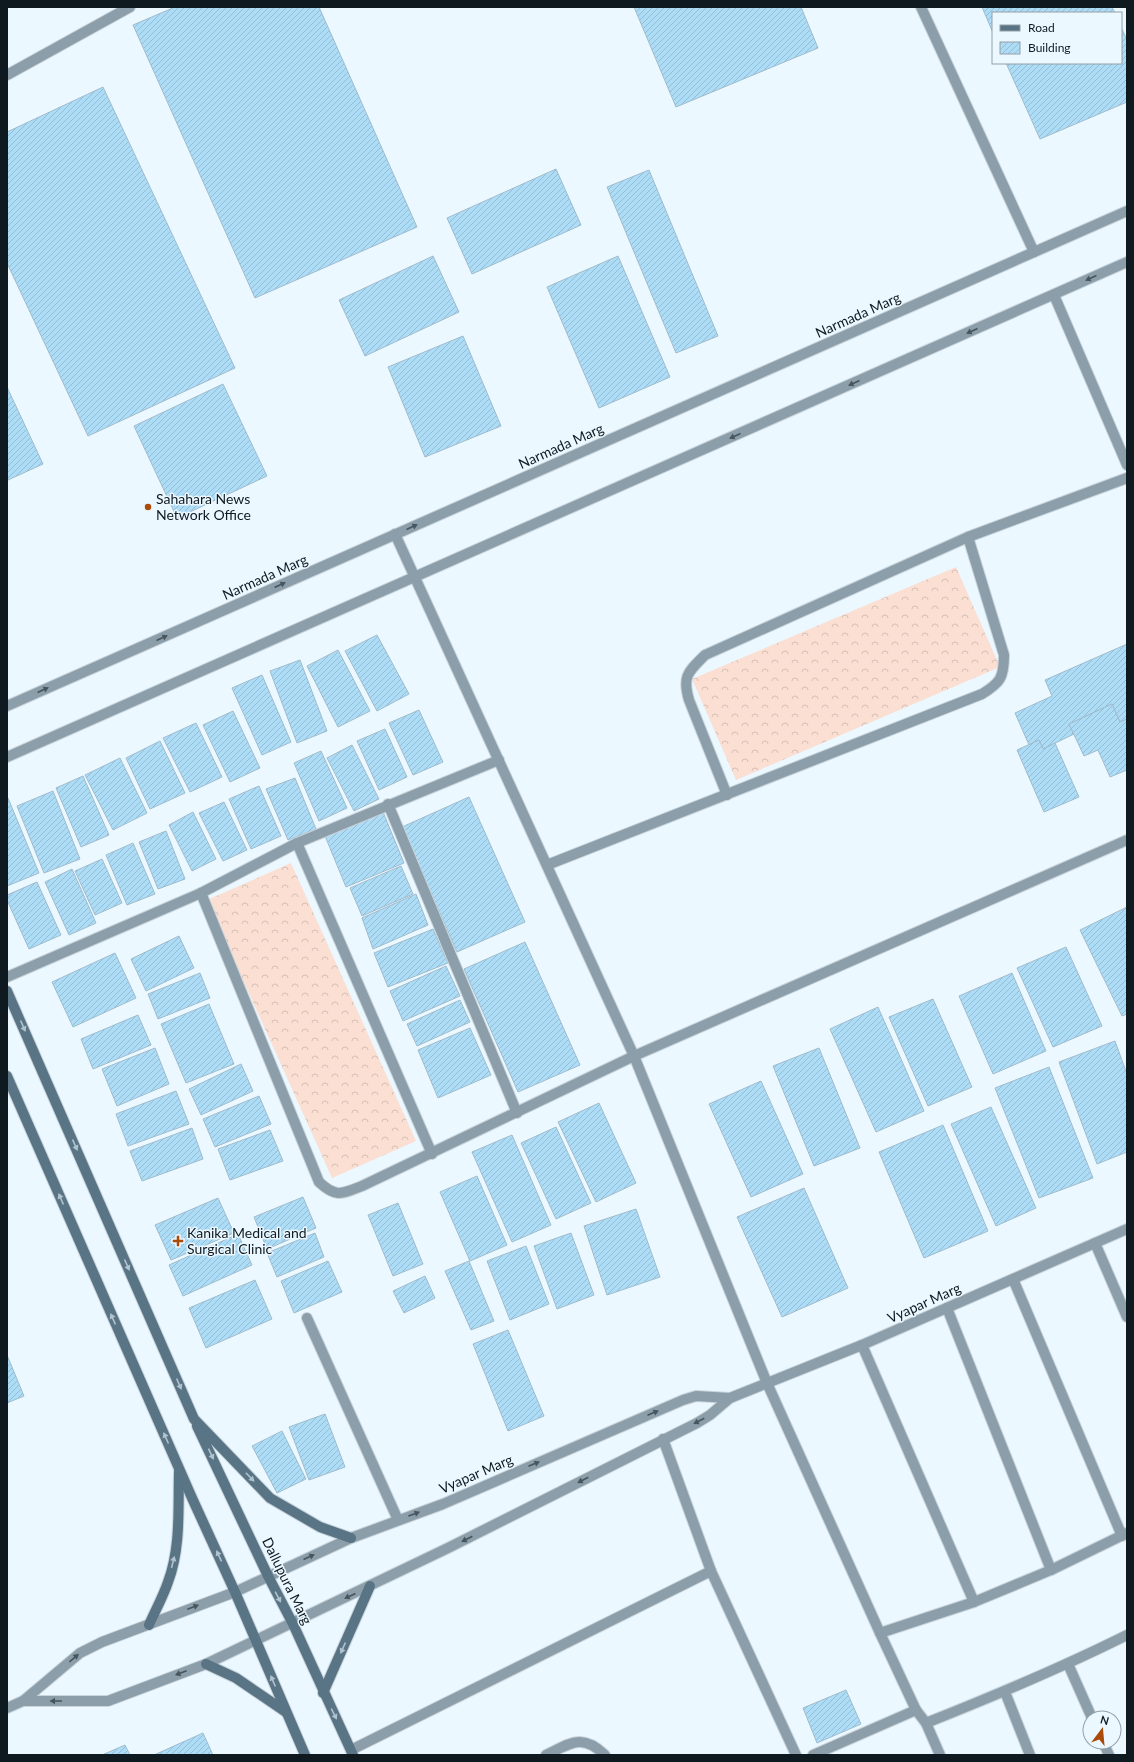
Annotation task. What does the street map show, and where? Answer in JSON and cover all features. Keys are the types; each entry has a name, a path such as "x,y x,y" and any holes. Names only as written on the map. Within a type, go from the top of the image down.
{"main road":[{"name":"Dallupura Marg","path":"7,990 194,1419 268,1576 293,1624 323,1693 352,1752"},
{"path":"7,1076 235,1592 305,1755"},
{"path":"194,1419 270,1498 320,1527 351,1538"},
{"path":"149,1625 168,1582 175,1558 178,1524 179,1467"},
{"path":"323,1693 370,1586"},
{"path":"206,1664 236,1678 286,1712"}],"street":[{"path":"7,75 130,7"},
{"path":"921,7 1034,252"},
{"name":"Narmada Marg","path":"7,706 1127,211"},
{"path":"7,757 1127,262"},
{"path":"1054,295 1127,465"},
{"path":"727,795 685,687 689,671 705,655 968,537 1127,478"},
{"path":"395,534 634,1056 767,1383 880,1633 916,1710 926,1724 940,1755"},
{"path":"547,865 982,694 997,685 1004,671 1004,656 968,537"},
{"path":"7,977 201,893 297,843 388,804 499,760"},
{"path":"388,804 517,1113"},
{"path":"201,893 319,1182 330,1192 344,1193 432,1154 634,1056 1127,840"},
{"path":"297,843 432,1154"},
{"name":"Vyapar Marg","path":"23,1701 108,1701 206,1664 293,1624 663,1440 710,1415 730,1398 862,1345 1127,1229"},
{"path":"1095,1243 1127,1317"},
{"path":"880,1633 974,1602 1051,1570 1124,1534 1013,1279"},
{"path":"947,1308 1051,1570"},
{"path":"308,1318 398,1520"},
{"path":"862,1345 974,1602"},
{"name":"Vyapar Marg","path":"23,1701 80,1653 102,1642 235,1592 351,1538 443,1504 683,1400 696,1396 730,1398"},
{"path":"663,1440 711,1571 796,1755"},
{"path":"352,1752 711,1571"},
{"path":"926,1724 1005,1692 1068,1664 1127,1635"},
{"path":"1068,1664 1088,1710"},
{"path":"1005,1692 1030,1755"},
{"path":"7,1708 23,1701"},
{"path":"813,1755 916,1710"},
{"path":"546,1755 570,1743 583,1742 595,1746 605,1755"}],"green space":[{"path":"956,567 1000,667 736,780 692,679"},
{"path":"291,863 416,1141 332,1178 207,900"}],"building":[{"path":"175,7 319,7 417,227 255,298 133,25"},
{"path":"634,7 801,7 818,48 676,107"},
{"path":"982,7 1112,7 1114,12 992,12 992,31"},
{"path":"1122,29 1127,40 1127,102 1040,139 1006,64 1122,64"},
{"path":"103,87 235,368 88,436 7,263 7,132"},
{"path":"556,169 581,225 472,274 447,218"},
{"path":"649,170 718,336 676,353 607,187"},
{"path":"433,256 459,312 365,356 339,300"},
{"path":"618,256 670,377 599,408 547,287"},
{"path":"463,336 501,426 425,457 388,367"},
{"path":"223,384 267,476 177,518 134,426"},
{"path":"7,387 43,464 8,480 7,478"},
{"path":"377,635 409,694 377,711 345,651"},
{"path":"1127,644 1127,719 1120,722 1112,704 1069,724 1074,734 1043,749 1039,740 1029,745 1015,713 1052,696 1045,680"},
{"path":"338,650 370,711 338,727 307,666"},
{"path":"300,660 327,731 297,743 270,671"},
{"path":"262,675 291,742 262,755 232,688"},
{"path":"1112,704 1120,722 1127,719 1127,770 1110,777 1098,750 1084,756 1069,724"},
{"path":"419,710 443,762 413,775 389,723"},
{"path":"233,711 260,768 230,782 203,725"},
{"path":"196,723 222,777 190,792 163,738"},
{"path":"385,729 407,777 379,790 357,741"},
{"path":"1039,740 1043,749 1055,743 1079,797 1044,812 1017,750"},
{"path":"160,741 185,793 150,809 126,758"},
{"path":"352,745 379,799 354,811 327,758"},
{"path":"321,751 347,808 319,821 294,763"},
{"path":"120,758 147,813 113,830 85,775"},
{"path":"83,776 109,835 81,847 56,788"},
{"path":"295,778 316,829 288,840 266,789"},
{"path":"259,786 281,836 251,849 229,799"},
{"path":"53,791 80,859 44,873 17,806"},
{"path":"469,797 525,922 457,952 402,827"},
{"path":"8,798 39,873 7,886 7,799"},
{"path":"224,802 247,850 223,861 199,813"},
{"path":"193,812 216,859 192,871 169,825"},
{"path":"383,812 404,863 346,887 325,836"},
{"path":"166,831 185,879 158,889 139,842"},
{"path":"133,843 155,894 127,905 106,855"},
{"path":"102,859 122,903 95,915 75,871"},
{"path":"401,866 413,894 362,916 350,888"},
{"path":"72,869 96,923 69,935 45,882"},
{"path":"37,882 61,935 29,949 7,900 7,895"},
{"path":"416,894 428,925 373,949 362,918"},
{"path":"1127,907 1127,1014 1122,1016 1080,930"},
{"path":"433,929 448,963 388,987 374,953"},
{"path":"179,936 194,968 146,991 131,959"},
{"path":"525,942 580,1065 518,1092 464,969"},
{"path":"1066,947 1102,1026 1053,1047 1017,968"},
{"path":"115,953 136,998 73,1027 52,982"},
{"path":"446,966 460,996 403,1021 390,991"},
{"path":"200,973 210,998 158,1019 148,994"},
{"path":"1012,973 1046,1051 993,1074 959,996"},
{"path":"933,999 972,1087 928,1106 889,1017"},
{"path":"460,1000 470,1022 417,1046 407,1024"},
{"path":"209,1004 234,1064 186,1083 161,1024"},
{"path":"878,1007 924,1111 876,1132 830,1029"},
{"path":"138,1015 151,1045 93,1069 81,1039"},
{"path":"470,1028 491,1075 438,1098 418,1050"},
{"path":"1115,1041 1127,1074 1127,1152 1097,1164 1059,1062"},
{"path":"155,1048 169,1084 117,1106 102,1069"},
{"path":"819,1048 860,1148 814,1166 773,1066"},
{"path":"241,1064 253,1091 201,1115 189,1089"},
{"path":"1049,1067 1093,1178 1039,1198 995,1088"},
{"path":"761,1081 803,1174 751,1197 709,1104"},
{"path":"176,1091 189,1124 128,1146 116,1114"},
{"path":"259,1096 271,1124 215,1147 203,1119"},
{"path":"599,1103 636,1183 596,1202 558,1122"},
{"path":"991,1107 1036,1208 996,1226 951,1124"},
{"path":"943,1125 988,1231 924,1258 879,1152"},
{"path":"556,1127 591,1203 556,1219 521,1143"},
{"path":"192,1128 203,1159 142,1181 130,1151"},
{"path":"270,1130 283,1161 230,1180 218,1149"},
{"path":"512,1135 551,1225 512,1242 472,1152"},
{"path":"477,1176 507,1245 470,1261 440,1192"},
{"path":"804,1188 848,1288 782,1317 737,1217"},
{"path":"303,1197 316,1228 267,1249 254,1217"},
{"path":"218,1198 234,1233 171,1260 155,1225"},
{"path":"398,1203 423,1264 393,1276 368,1215"},
{"path":"636,1209 660,1277 607,1295 584,1226"},
{"path":"315,1233 324,1257 277,1277 267,1253"},
{"path":"571,1233 594,1295 557,1309 534,1246"},
{"path":"238,1234 252,1265 183,1296 169,1265"},
{"path":"526,1246 549,1304 510,1320 487,1261"},
{"path":"328,1261 342,1292 294,1313 281,1281"},
{"path":"469,1261 494,1321 471,1330 445,1271"},
{"path":"425,1276 435,1298 404,1313 393,1291"},
{"path":"255,1280 272,1319 206,1348 189,1308"},
{"path":"508,1330 544,1416 508,1431 473,1344"},
{"path":"7,1355 24,1396 7,1403"},
{"path":"325,1414 345,1467 309,1480 289,1427"},
{"path":"282,1431 306,1479 277,1493 252,1446"},
{"path":"846,1690 861,1724 817,1743 803,1708"},
{"path":"203,1733 213,1755 154,1755"},
{"path":"125,1745 130,1755 102,1755"}],"place":[{"name":"Sahahara News Network Office","path":"148,507"},
{"name":"Kanika Medical and Surgical Clinic","path":"178,1241"}]}
